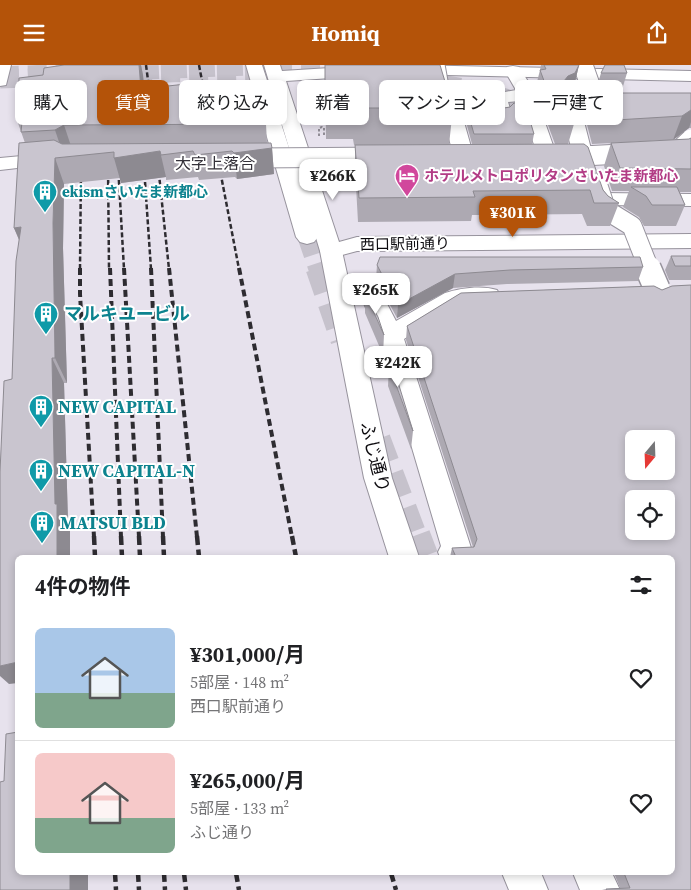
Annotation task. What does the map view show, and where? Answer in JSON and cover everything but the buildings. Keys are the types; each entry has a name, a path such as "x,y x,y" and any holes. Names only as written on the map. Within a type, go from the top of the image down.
{"main road":[{"path":"0,81 2,65"},
{"path":"254,65 307,237"},
{"path":"435,65 439,87 446,93 464,158"},
{"path":"583,65 589,80"},
{"path":"588,65 691,71"},
{"path":"274,71 399,74 513,71 691,76"},
{"name":"ふじ通り","path":"274,71 331,251 378,478 403,555"},
{"path":"513,71 518,80"},
{"path":"623,105 691,105"},
{"path":"533,125 534,131 546,151 545,155 540,157 536,159 506,158 540,157 583,156 678,151 691,139"},
{"path":"575,125 583,156 591,165 606,209 632,226 656,289"},
{"path":"0,164 71,158"},
{"path":"221,158 409,159 302,161"},
{"path":"602,199 691,200"},
{"name":"西口駅前通り","path":"331,251 357,243 691,241"},
{"name":"西口駅前通り","path":"331,251 358,257 691,255"},
{"path":"366,285 392,336 457,551 453,552 454,555"},
{"path":"392,336 418,318 453,298 507,294"},
{"path":"523,875 529,890"},
{"path":"593,875 601,890"}],"path":[{"path":"319,136 319,128 324,128 324,139"}],"tunnel":[{"path":"0,76 273,65"},
{"path":"105,75 260,70 334,72"},
{"path":"0,79 57,77"},
{"path":"414,79 485,92 515,101"},
{"path":"307,237 318,269"},
{"path":"318,268 343,340"},
{"path":"378,439 415,537"},
{"path":"414,536 421,555"}],"railway":[{"path":"146,65 148,80"},
{"path":"199,65 211,128"},
{"path":"108,165 109,269"},
{"path":"118,165 124,269"},
{"path":"158,165 169,269"},
{"path":"219,165 239,269"},
{"path":"80,269 81,167"},
{"path":"144,167 151,269"},
{"path":"110,268 121,537"},
{"path":"124,268 139,537"},
{"path":"151,268 163,537"},
{"path":"169,268 197,537"},
{"path":"239,268 292,537"},
{"path":"80,269 94,537"},
{"path":"94,536 95,555"},
{"path":"121,536 122,555"},
{"path":"139,536 140,555"},
{"path":"163,536 164,555"},
{"path":"197,536 199,555"},
{"path":"292,536 296,555"},
{"path":"115,875 116,890"},
{"path":"138,875 139,890"},
{"path":"164,875 165,890"},
{"path":"184,875 186,890"},
{"path":"236,875 239,890"},
{"path":"392,875 396,890"}],"place":[{"name":"ホテルメトロポリタンさいたま新都心","path":"407,197"},
{"name":"ekismさいたま新都心","path":"45,213"},
{"name":"マルキユービル","path":"46,335"},
{"name":"NEW CAPITAL","path":"41,428"},
{"name":"NEW CAPITAL-N","path":"41,492"},
{"name":"MATSUI BLD","path":"42,544"}],"district":[{"name":"大字上落合","path":"215,163"}]}
